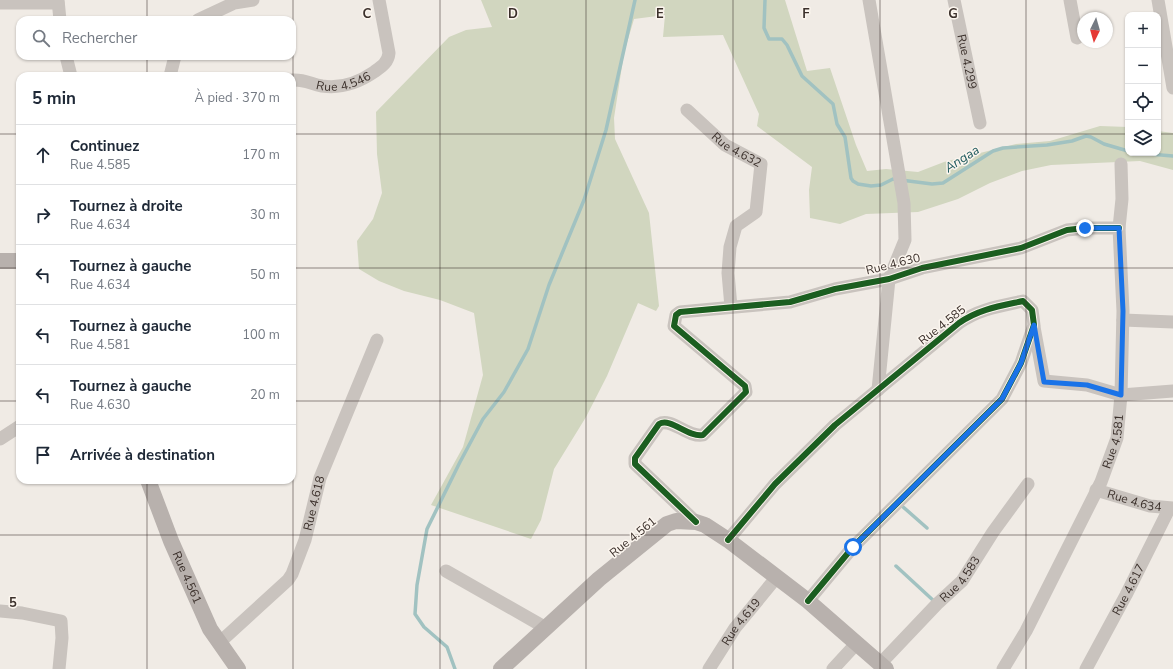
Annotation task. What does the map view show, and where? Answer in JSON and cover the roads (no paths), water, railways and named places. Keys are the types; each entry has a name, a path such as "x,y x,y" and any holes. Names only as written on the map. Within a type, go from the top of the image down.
{"main road":[{"path":"0,261 16,261"},
{"name":"Rue 4.561","path":"150,484 171,541 210,629 238,669"},
{"name":"Rue 4.561","path":"502,669 599,579 667,524 676,521 696,522 705,525 728,540 808,601 883,667"}],"street":[{"path":"206,16 234,3 253,0"},
{"name":"Rue 4.546","path":"296,80 306,80 321,86 339,87 355,84 383,65 388,59 388,46 379,0"},
{"path":"869,0 904,203 904,240 888,279 878,390"},
{"name":"Rue 4.299","path":"954,0 980,123"},
{"path":"1070,0 1077,38"},
{"path":"1158,0 1173,88"},
{"path":"0,3 58,1 60,16"},
{"path":"67,60 70,72"},
{"path":"171,72 174,60"},
{"name":"Rue 4.632","path":"687,110 725,145 761,164 756,212 736,226 730,247 728,273 732,307"},
{"name":"Rue 4.581","path":"1003,669 1026,631 1096,490 1117,438 1121,395 1123,320 1119,228 1122,199 1121,164"},
{"name":"Rue 4.630","path":"696,522 635,464 635,458 659,424 668,422 694,436 703,435 739,397 746,392 745,386 674,326 676,315 680,312 732,307 778,305 835,289 888,279 922,268 1021,248 1067,230 1085,228 1119,228"},
{"name":"Rue 4.585","path":"728,540 775,484 835,426 970,315 984,309 1023,302 1032,310 1034,325"},
{"path":"1123,320 1173,322"},
{"path":"1034,325 1044,382 1087,385 1121,395 1173,391"},
{"path":"808,601 853,547 1002,399 1021,363 1034,325"},
{"name":"Rue 4.618","path":"219,643 288,580 292,574 305,540 320,478 377,340"},
{"path":"0,438 16,428"},
{"name":"Rue 4.583","path":"883,667 937,604 962,581 992,532 1028,484"},
{"name":"Rue 4.634","path":"1096,490 1150,506 1171,509"},
{"name":"Rue 4.617","path":"1086,669 1171,509"},
{"path":"446,571 546,628"},
{"name":"Rue 4.619","path":"709,669 735,628 776,578"},
{"path":"0,611 22,613 61,621 62,638 59,669"},
{"path":"833,669 856,644"}],"waterway":[{"path":"455,669 447,647 424,627 415,614 417,585 427,529 483,419 504,392 528,349 549,285 584,200 606,130 635,0"},
{"name":"Angaa","path":"765,0 764,28 769,39 782,39 787,45 802,76 833,104 837,124 845,137 851,178 858,184 871,186 881,185 893,179 932,184 943,183 993,151 1003,148 1047,145 1072,141 1086,136 1104,144 1125,150"},
{"name":"Angaa","path":"1161,155 1173,156"},
{"path":"902,506 927,528"},
{"path":"896,566 935,602"}]}
